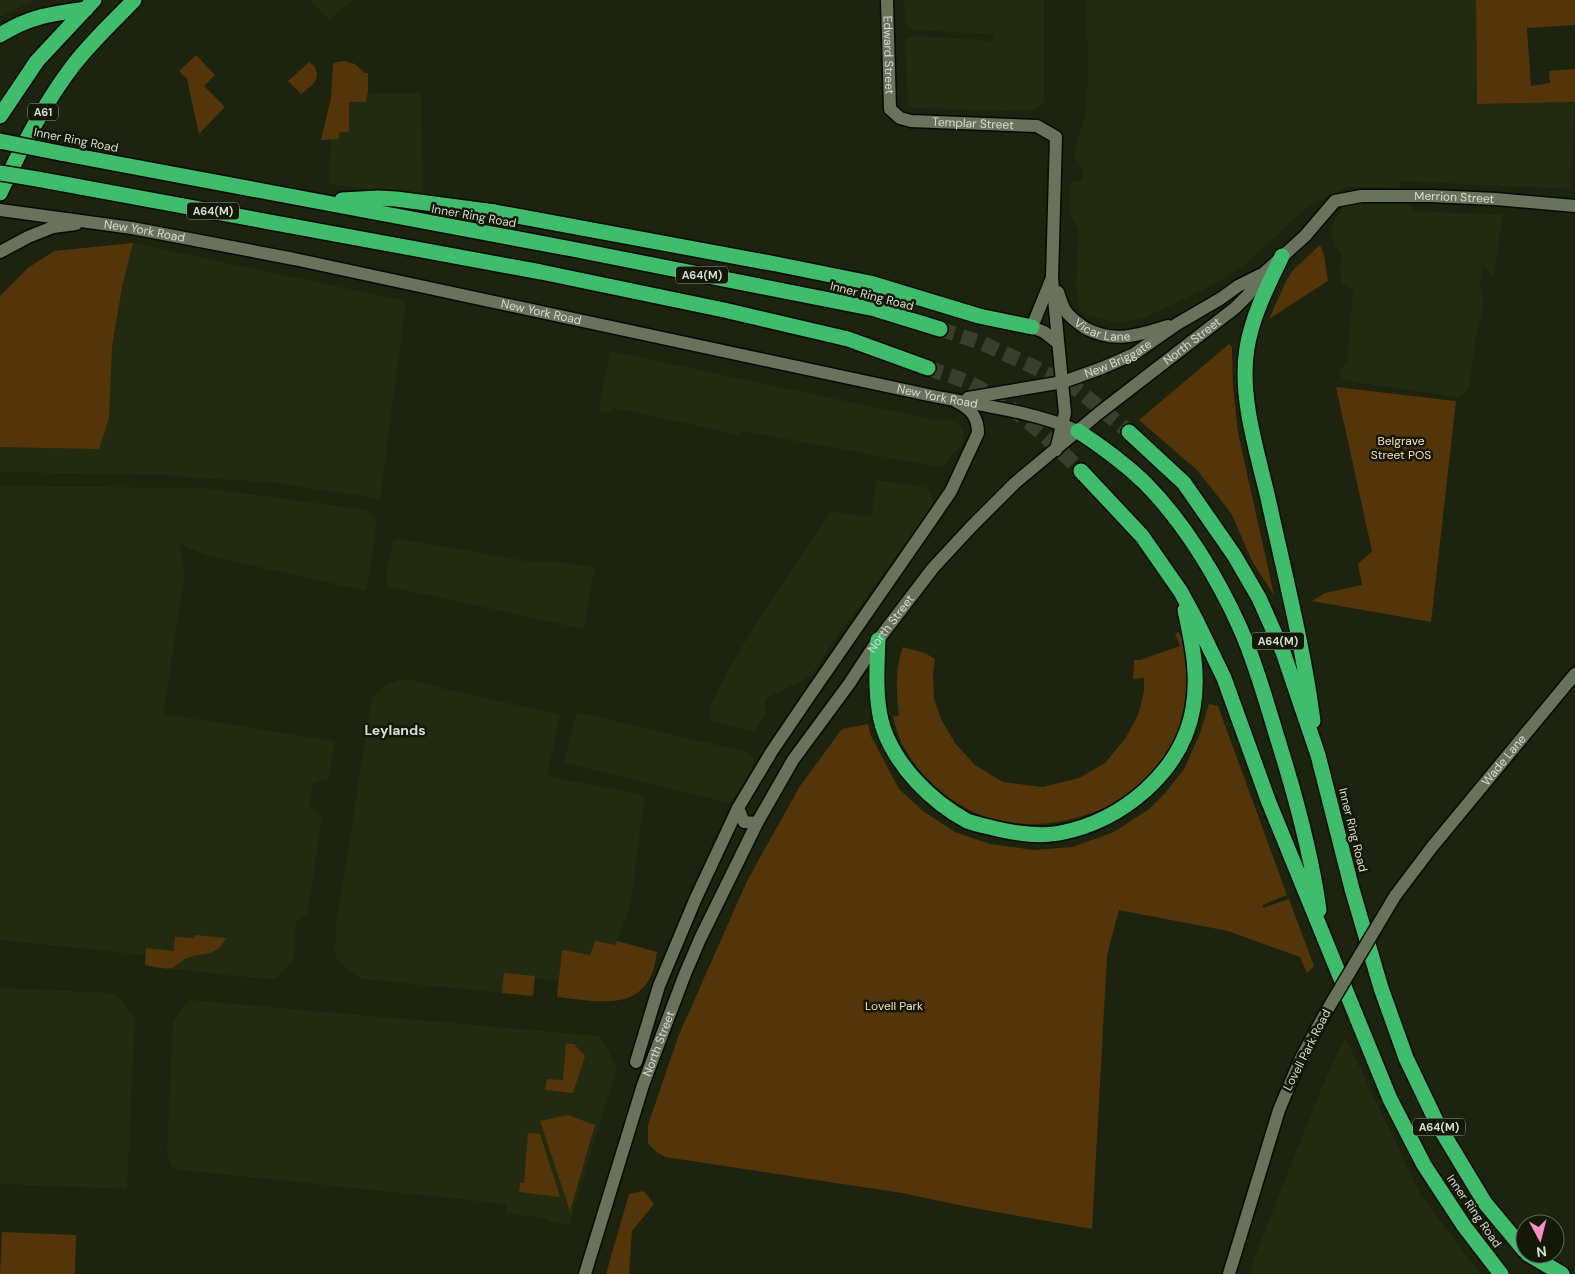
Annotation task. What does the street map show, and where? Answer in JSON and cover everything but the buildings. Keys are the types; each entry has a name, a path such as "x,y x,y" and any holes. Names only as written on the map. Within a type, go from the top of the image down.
{"highway":[{"name":"A61","path":"0,193 45,108 72,67 134,0"},
{"name":"A61","path":"0,116 37,61 90,4"},
{"path":"0,35 15,25 90,4"},
{"name":"Inner Ring Road","path":"0,141 572,249 875,309 940,329"},
{"name":"A64(M)","path":"0,173 541,272 848,339 928,368"},
{"name":"A64(M)","path":"321,201 378,198 467,207 870,283 979,316 1032,327"},
{"name":"A64(M)","path":"1282,256 1252,326 1247,348 1244,380 1259,459 1306,666 1318,755"},
{"name":"A64(M)","path":"1078,431 1098,444 1144,482 1169,511 1196,548 1221,590 1241,630 1257,673 1286,767 1313,871 1322,933"},
{"name":"Inner Ring Road","path":"1129,432 1184,483 1234,555 1258,598 1283,652 1318,755 1352,888 1378,979 1406,1058 1438,1125 1485,1203 1515,1238"},
{"name":"Inner Ring Road","path":"1081,471 1142,536 1181,592 1224,678 1268,800 1390,1099 1424,1165 1464,1226 1500,1274"},
{"name":"A64(M)","path":"878,640 876,686 881,719 886,736 907,771 934,800 968,822 1015,834 1060,833 1101,820 1141,796 1170,764 1187,730 1196,689 1196,668 1181,592"},
{"path":"1536,1264 1544,1274"},
{"path":"1545,1264 1562,1274"}],"street":[{"name":"Edward Street","path":"887,0 890,109"},
{"name":"Templar Street","path":"890,109 900,118 911,121 1036,126 1056,137"},
{"name":"Vicar Lane","path":"1056,137 1052,278 1063,382"},
{"name":"Merrion Street","path":"1335,201 1361,196 1431,196 1496,199 1575,206"},
{"name":"New Briggate","path":"1235,308 1248,295 1263,274 1305,236 1335,201"},
{"name":"New York Road","path":"0,210 93,222 294,259 955,400 1009,409 1062,424 1078,431"},
{"path":"0,252 28,237 53,227 93,222"},
{"name":"New Briggate","path":"955,400 1063,382 1102,368 1134,354 1238,286 1263,274"},
{"name":"Vicar Lane","path":"1052,278 1065,310 1073,320 1095,333 1119,338 1178,324"},
{"name":"Vicar Lane","path":"1032,327 1052,278"},
{"name":"North Street","path":"585,1274 640,1092 661,1032 700,938 757,823 793,760 849,684 878,640 933,568 1015,484 1078,431 1235,308"},
{"path":"1032,327 1044,332 1058,343"},
{"path":"1056,450 1065,413 1063,382"},
{"name":"North Street","path":"636,1062 659,986 695,900 738,808 772,751 956,482 978,433 978,426 974,415 967,407 955,400"},
{"name":"Wade Lane","path":"1432,847 1575,674"},
{"path":"738,808 744,822 757,823"},
{"name":"Lovell Park Road","path":"1229,1274 1279,1110 1301,1058 1395,896 1432,847"}],"shaded area":[{"path":"0,0 35,0 0,17"},
{"path":"309,0 352,0 329,20"},
{"path":"904,0 1044,0 1044,101 1041,106 1036,110 1004,111 914,108 908,106 905,42 907,38 918,36 993,41 994,34 912,30 905,25"},
{"path":"1086,0 1476,0 1477,104 1575,102 1570,189 1401,181 1400,188 1347,187 1308,206 1249,261 1215,284 1144,318 1120,323 1091,317 1081,312 1079,306 1076,286 1079,232 1071,216 1070,205 1071,184 1075,181 1083,181 1083,169 1074,152 1085,116 1087,98"},
{"path":"421,93 423,197 329,184 331,132 348,132 348,94"},
{"path":"1359,201 1398,202 1409,205 1416,211 1503,215 1493,277 1483,267 1479,285 1484,305 1476,335 1469,387 1459,398 1351,382 1343,379 1339,374 1340,369 1347,361 1353,291 1341,283 1340,268 1342,255 1335,247 1331,236 1333,223 1343,207"},
{"path":"133,243 406,301 380,499 270,482 166,475 0,472 0,296 28,268 54,251"},
{"path":"610,351 935,420 948,419 961,426 964,433 962,444 946,464 939,467 741,431 740,435 614,408 612,413 598,411"},
{"path":"877,480 925,487 933,501 931,508 836,638 811,676 765,699 766,714 754,731 711,721 711,704 734,659 830,511 871,517"},
{"path":"0,486 206,488 366,510 374,515 377,523 366,591 205,555 180,544 185,575 163,714 335,741 329,778 313,783 309,805 322,819 307,914 296,922 294,961 276,979 233,976 145,965 145,955 0,940"},
{"path":"399,539 532,562 559,562 595,568 583,629 391,587 387,583 386,574 393,542"},
{"path":"401,679 560,714 547,776 645,795 630,908 617,941 645,948 578,985 535,978 533,996 361,979 338,961 335,952 336,926 372,697 386,685"},
{"path":"580,713 748,752 753,756 753,767 730,803 564,763 576,715"},
{"path":"0,988 115,993 135,1017 127,1189 0,1184"},
{"path":"189,1000 600,1036 617,1067 569,1225 554,1223 541,1217 512,1215 512,1213 507,1213 506,1204 173,1169 167,1154 173,1022"},
{"path":"1345,1037 1420,1194 1480,1274 1251,1274 1252,1263 1322,1087"}],"green space":[{"path":"1476,0 1575,0 1575,25 1527,28 1531,86 1550,83 1549,71 1575,69 1575,102 1477,104"},
{"path":"196,55 215,75 204,86 225,107 199,134 187,79 179,71"},
{"path":"344,61 355,64 365,73 368,73 366,102 349,102 349,132 339,132 339,139 321,140 331,98 333,64"},
{"path":"309,62 315,67 317,72 316,80 301,94 288,81"},
{"path":"133,243 122,287 112,346 109,418 99,449 0,447 0,296 28,268 54,251"},
{"path":"1320,245 1324,255 1328,281 1269,319 1293,270"},
{"path":"1229,344 1232,347 1233,387 1238,433 1274,595 1253,563 1231,513 1197,470 1139,420"},
{"name":"Belgrave Street POS","path":"1336,387 1456,401 1431,622 1312,601 1325,593 1362,585 1358,564 1372,551"},
{"path":"1179,632 1187,659 1189,678 1188,697 1181,731 1156,771 1137,788 1115,802 1091,813 1066,821 1039,824 1013,823 988,818 964,807 937,788 915,764 900,739 893,717 899,715 897,681 900,655 903,647 925,653 935,659 933,675 934,699 942,721 955,743 975,765 1003,782 1043,787 1079,778 1105,763 1125,739 1138,715 1144,692 1144,678 1133,679 1134,660 1140,660 1180,646 1175,634"},
{"name":"Lovell Park","path":"1209,704 1218,706 1287,895 1263,905 1263,908 1289,899 1314,966 1307,973 1300,957 1228,931 1119,910 1107,955 1092,1229 902,1193 665,1157 655,1151 648,1143 648,1125 678,1037 747,881 800,786 842,729 868,724 871,736 899,789 923,811 955,832 990,844 1034,850 1072,847 1114,832 1149,809 1165,793 1184,769 1199,736"},
{"path":"195,935 226,938 222,945 213,952 185,959 172,968 145,965 146,948 174,951 175,937 194,938"},
{"path":"595,941 616,945 617,941 657,952 653,972 645,986 634,995 622,1000 591,1001 557,997 562,950 590,955"},
{"path":"504,973 535,976 533,996 502,993"},
{"path":"566,1044 574,1044 585,1056 573,1093 545,1090 547,1079 563,1080"},
{"path":"568,1115 595,1125 570,1211 540,1121"},
{"path":"528,1133 540,1134 560,1197 519,1192 520,1183 524,1183"},
{"path":"644,1191 654,1204 632,1231 629,1274 606,1274 629,1194"},
{"path":"2,1232 76,1235 75,1274 0,1274"}],"tunnel":[{"path":"940,329 982,343 1078,390 1129,432"},
{"path":"928,368 970,383 990,394 1018,414 1081,471"}],"district":[{"name":"Leylands","path":"395,730"}]}
